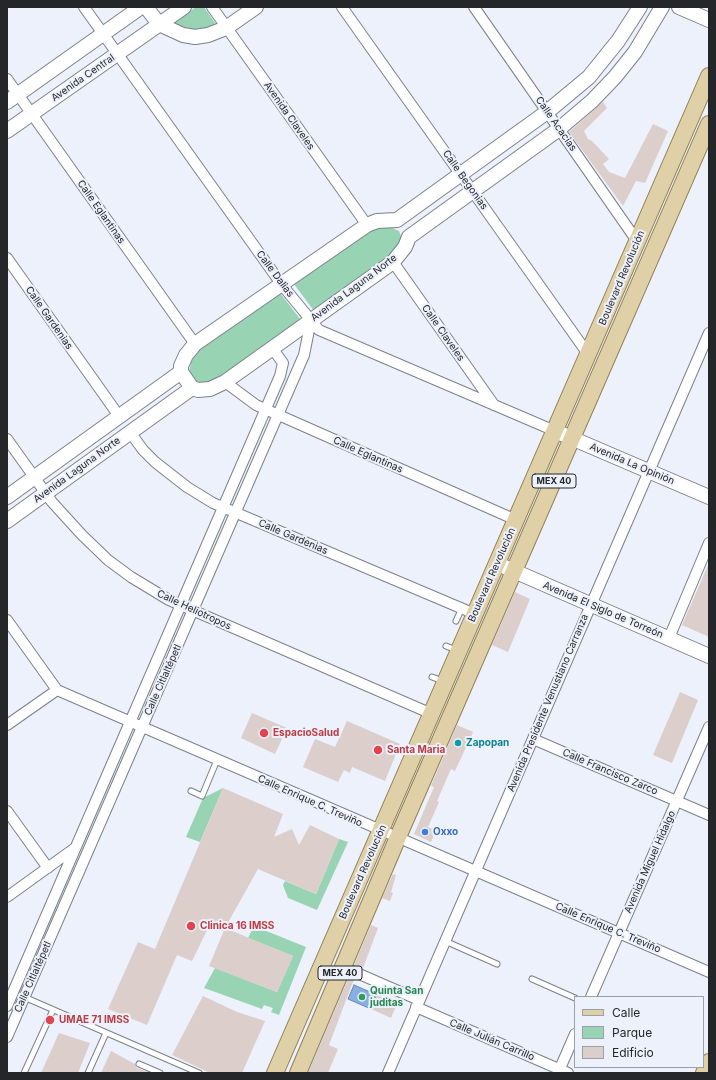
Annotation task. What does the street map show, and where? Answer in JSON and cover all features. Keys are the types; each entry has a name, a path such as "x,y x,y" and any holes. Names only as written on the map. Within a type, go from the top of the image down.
{"main road":[{"name":"Boulevard Revolución","path":"275,1073 380,831 424,709 469,611 498,564 709,76"},
{"name":"MEX 40","path":"298,1073 398,837 709,124"},
{"path":"704,1073 709,1062"}],"street":[{"name":"Calle Dalias","path":"84,7 282,285 319,330 555,431"},
{"path":"12,98 141,7"},
{"path":"146,7 159,24 183,35 195,37 208,35 226,28 256,7"},
{"name":"Avenida Central","path":"7,131 184,7"},
{"name":"Avenida Claveles","path":"212,7 367,226"},
{"name":"Calle Begonias","path":"342,7 588,354"},
{"name":"Calle Acacias","path":"474,7 637,241"},
{"path":"192,388 181,372 181,366 186,355 196,344 367,226 377,222 397,220 547,112 572,92 594,71 618,42 640,7"},
{"name":"Avenida Laguna Norte","path":"7,520 192,388 198,390 210,389 225,382 393,262 405,247 409,237 559,129 592,101 616,77 635,52 662,7"},
{"path":"679,7 709,20"},
{"name":"Calle Eglantinas","path":"7,79 12,98 32,114 196,344"},
{"path":"397,220 409,237"},
{"name":"Calle Gardenias","path":"7,258 119,416"},
{"name":"Calle Claveles","path":"393,262 494,405"},
{"name":"Calle Citlaltépetl","path":"7,1037 304,354 311,320"},
{"name":"Avenida Presidente Venustiano Carranza","path":"388,1073 709,333"},
{"name":"Calle Citlaltépetl","path":"7,1006 10,996 76,848 266,409 282,369 280,359 272,348"},
{"name":"Avenida Laguna Norte","path":"7,497 181,372"},
{"name":"Calle Eglantinas","path":"225,382 256,405 516,520"},
{"name":"Avenida La Opinión","path":"555,431 709,497"},
{"name":"Calle Gardenias","path":"130,432 143,450 177,480 213,503 469,611"},
{"name":"Calle Heliotropos","path":"7,439 46,493 82,535 108,560 131,577 181,606 424,709"},
{"path":"669,638 709,543"},
{"name":"Avenida El Siglo de Torreón","path":"498,564 709,656"},
{"path":"7,620 57,690 7,725"},
{"name":"Calle Enrique C. Treviño","path":"57,690 709,972"},
{"name":"Avenida Miguel Hidalgo","path":"591,996 709,727"},
{"name":"Calle Francisco Zarco","path":"533,739 709,815"},
{"path":"7,811 48,868"},
{"path":"7,897 76,848"},
{"name":"Calle Julián Carrillo","path":"343,967 562,1072"},
{"path":"10,996 32,980"},
{"path":"562,1072 574,1037"}],"lane":[{"path":"456,621 469,611"},
{"path":"191,791 202,796 217,760"},
{"path":"445,941 497,964"},
{"path":"532,979 574,998"},
{"path":"24,998 199,1073"},
{"path":"24,1073 53,1010"},
{"path":"88,1073 106,1033"},
{"path":"139,1064 160,1073"}],"green space":[{"path":"196,7 204,7 217,26 201,32 171,25"},
{"path":"390,227 399,231 403,241 400,251 317,315 294,284 375,228"},
{"path":"280,293 304,324 224,382 202,386 194,381 189,372 191,362 197,351"},
{"path":"223,788 200,842 186,837 203,798"},
{"path":"339,839 348,842 317,910 288,898 283,885 285,881 316,894"},
{"path":"254,926 306,947 279,1015 271,1012 273,1008 264,1005 262,1009 204,988 215,968 277,992 293,956 248,938"}],"water":[{"name":"Quinta San juditas","path":"354,985 377,995 371,1009 348,999"}],"building":[{"path":"603,102 607,108 584,131 588,139 592,141 609,159 603,164 609,172 625,178 653,124 668,131 645,183 636,181 623,206 569,132"},
{"path":"709,563 709,637 682,625"},
{"path":"515,592 530,599 508,652 492,645"},
{"path":"680,692 698,700 672,763 653,755"},
{"name":"EspacioSalud","path":"252,713 287,728 275,754 241,738"},
{"path":"347,721 400,744 385,781 352,767 350,773 344,770 338,782 303,767 315,739 335,747"},
{"path":"457,725 473,732 455,771 451,769 437,801 439,802 428,827 436,830 431,842 414,834 434,787 431,786"},
{"path":"223,788 283,814 274,837 292,829 299,845 310,825 339,839 316,894 258,869 225,928 210,924 192,961 177,955 147,1025 108,1009 138,942 155,949"},
{"path":"393,874 396,875 390,901 382,898"},
{"path":"371,925 378,928 363,968 354,965"},
{"path":"225,928 293,956 277,992 209,966"},
{"path":"349,977 354,979 329,1045 338,1049 328,1073 308,1073"},
{"path":"377,995 397,1004 391,1018 371,1009"},
{"path":"203,996 237,1012 265,1021 242,1073 210,1073 172,1055"},
{"path":"59,1033 90,1043 78,1073 41,1073"},
{"path":"111,1051 135,1064 137,1068 150,1073 101,1073"}],"place":[{"name":"EspacioSalud","path":"264,733"},
{"name":"Zapopan","path":"458,743"},
{"name":"Santa Maria","path":"378,750"},
{"name":"Oxxo","path":"425,832"},
{"name":"Clinica 16 IMSS","path":"191,926"},
{"name":"Quinta San juditas","path":"362,997"},
{"name":"UMAE 71 IMSS","path":"50,1020"}]}
